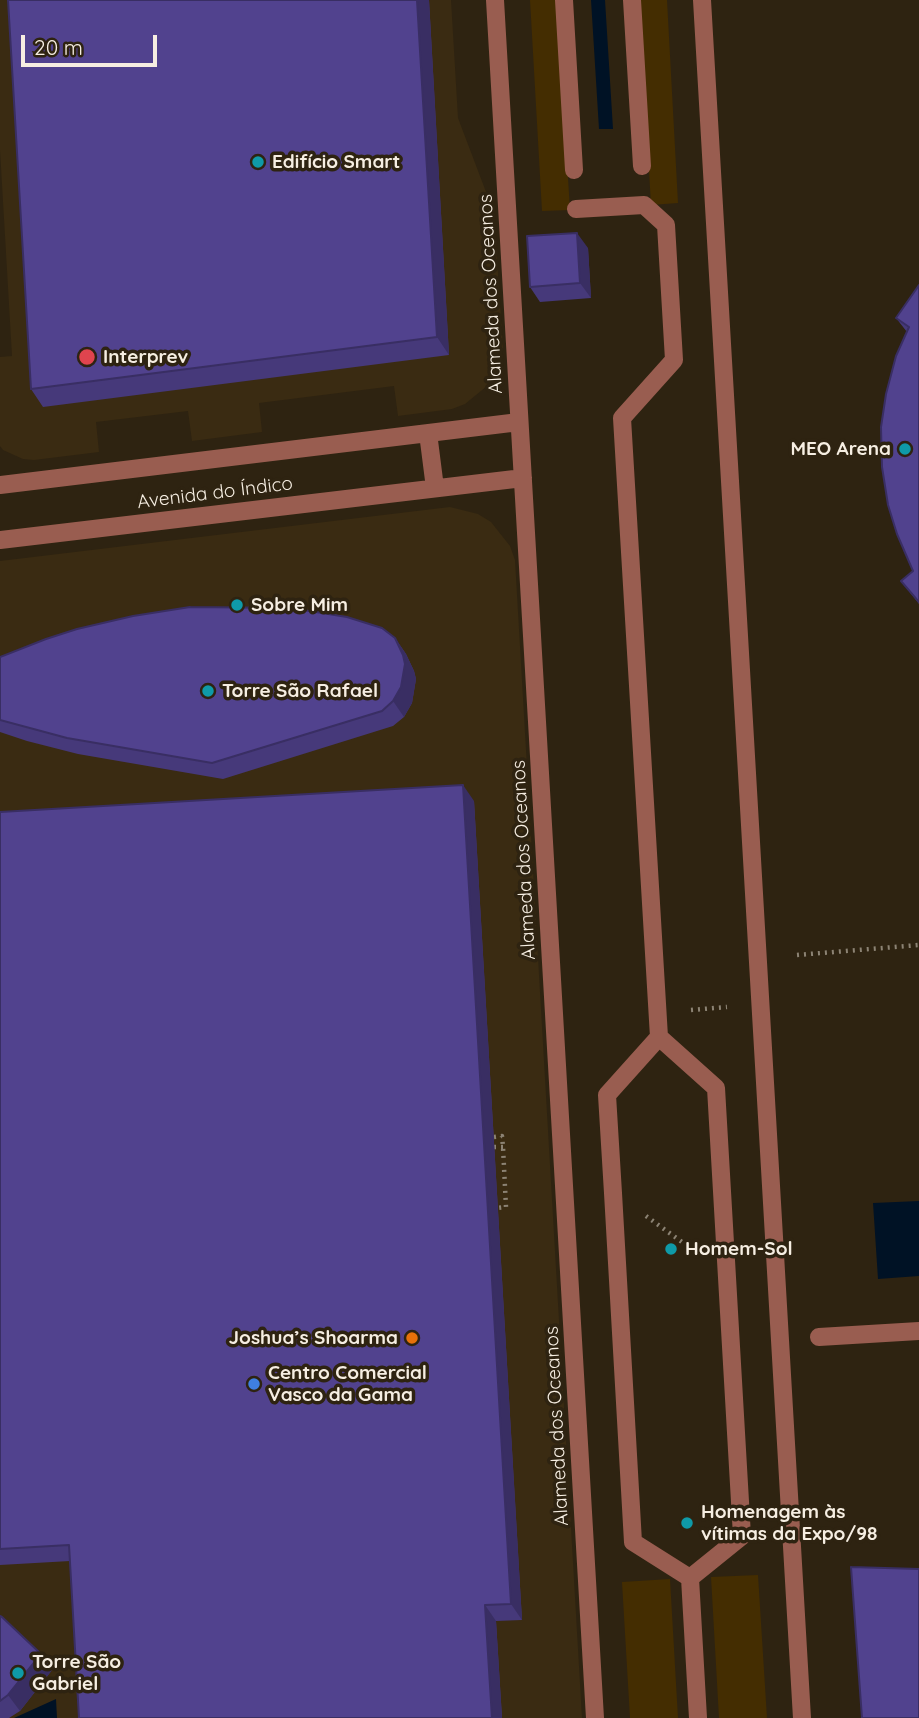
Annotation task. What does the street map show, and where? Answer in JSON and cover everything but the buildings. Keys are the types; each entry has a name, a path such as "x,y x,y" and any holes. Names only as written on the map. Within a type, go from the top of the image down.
{"street":[{"name":"Alameda dos Oceanos","path":"495,0 595,1718"},
{"path":"564,0 574,170"},
{"path":"632,0 642,166"},
{"path":"702,0 802,1718"},
{"path":"576,209 644,205 666,225 674,360 622,418 659,1037 716,1088 743,1535 690,1578"},
{"name":"Avenida do Índico","path":"0,485 519,422"},
{"path":"428,433 435,488"},
{"name":"Avenida do Índico","path":"0,540 523,478"},
{"path":"659,1037 607,1094 633,1542 690,1578"},
{"path":"819,1337 919,1331"},
{"path":"690,1578 698,1718"}],"path":[{"path":"797,955 919,945"},
{"path":"657,1012 732,1007"},
{"path":"494,1137 502,1136 505,1182 506,1206 498,1208"},
{"path":"494,1147 503,1147"},
{"path":"496,1182 505,1182"},
{"path":"613,1193 727,1274"}],"shaded area":[{"path":"0,0 451,0 458,118 494,213 503,349 497,369 487,386 465,404 452,409 398,416 394,386 259,403 262,432 192,441 188,411 96,422 99,452 34,460 23,459 3,450 0,446 0,357 12,356 0,150"},
{"path":"530,0 557,0 570,210 542,211"},
{"path":"639,0 667,0 678,203 651,205"},
{"name":"Centro Comercial Vasco da Gama","path":"450,507 478,514 491,522 510,546 515,560 582,1718 0,1718 0,561"},
{"path":"758,1575 767,1718 719,1718 711,1577"},
{"path":"670,1579 678,1718 630,1718 622,1582"}],"water":[{"path":"591,0 605,0 613,129 599,129"},
{"path":"919,1201 919,1276 878,1279 873,1203"},
{"path":"56,1699 57,1718 14,1718"}],"place":[{"name":"Edifício Smart","path":"258,162"},
{"name":"Interprev","path":"87,357"},
{"name":"MEO Arena","path":"905,449"},
{"name":"Sobre Mim","path":"237,605"},
{"name":"Torre São Rafael","path":"208,691"},
{"name":"Homem-Sol","path":"671,1249"},
{"name":"Joshua’s Shoarma","path":"412,1338"},
{"name":"Centro Comercial Vasco da Gama","path":"254,1384"},
{"name":"Homenagem às vítimas da Expo/98","path":"687,1523"},
{"name":"Torre São Gabriel","path":"18,1673"}]}
